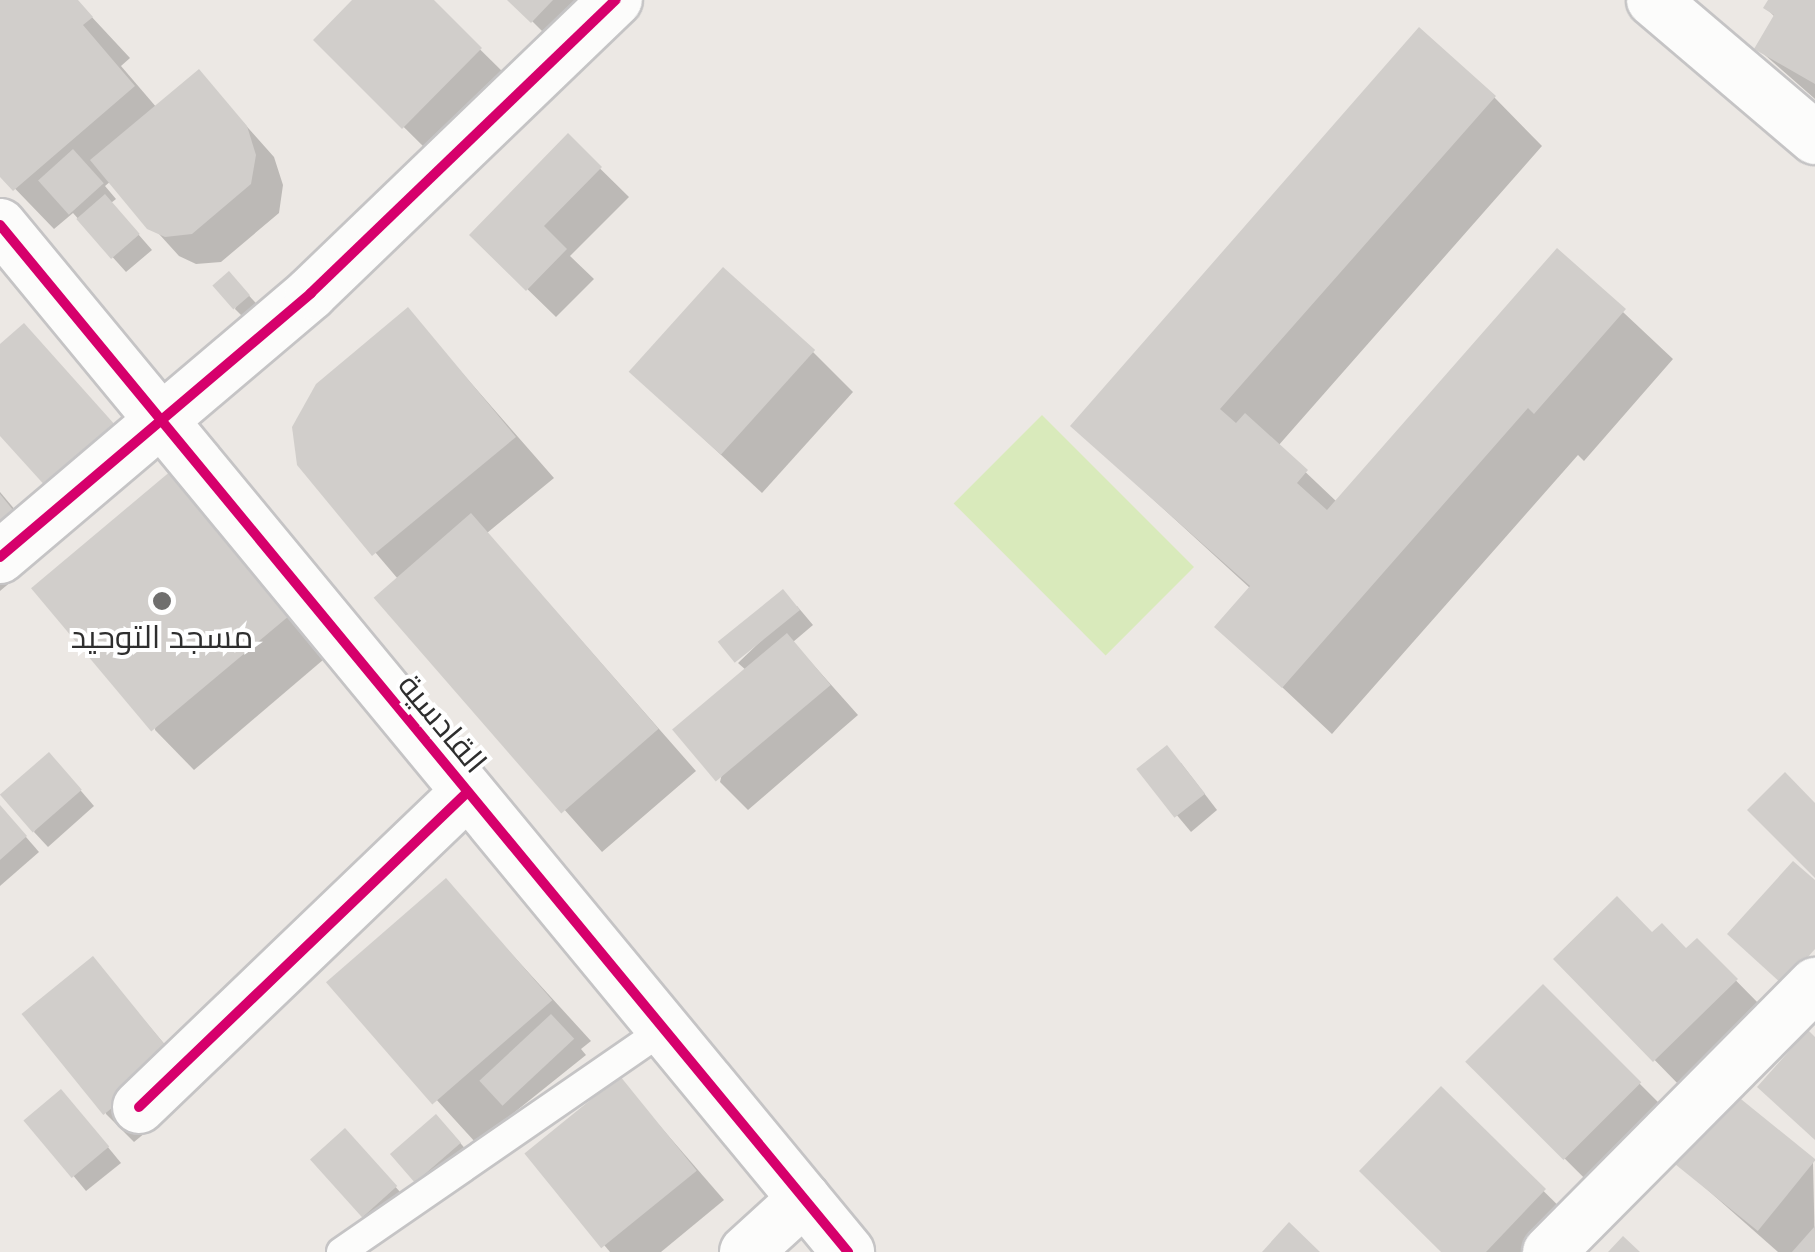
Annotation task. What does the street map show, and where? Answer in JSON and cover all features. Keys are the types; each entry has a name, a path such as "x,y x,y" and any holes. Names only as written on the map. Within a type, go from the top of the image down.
{"street":[{"path":"0,558 311,293 616,0"},
{"path":"1653,0 1815,138"},
{"name":"القادسية","path":"0,225 848,1252"},
{"path":"139,1108 468,792"},
{"path":"1548,1252 1815,984"},
{"path":"746,1252 804,1199"}],"lane":[{"path":"341,1252 664,1030"}],"green space":[{"path":"1042,415 1194,567 1106,655 954,503"}],"building":[{"path":"0,0 78,0 93,17 83,25 135,86 13,191 0,177"},
{"path":"352,0 434,0 482,48 402,129 313,40"},
{"path":"507,0 553,0 531,23"},
{"path":"1768,0 1815,0 1815,84 1754,49 1774,15 1763,8"},
{"path":"1419,27 1496,96 1220,409 1236,423 1245,413 1308,470 1297,483 1327,510 1557,248 1626,309 1534,414 1528,408 1282,688 1214,627 1250,586 1070,426"},
{"path":"199,69 247,126 256,155 251,184 192,234 165,237 147,229 90,160"},
{"path":"568,133 602,167 544,226 567,249 526,291 469,235"},
{"path":"73,149 104,183 69,215 38,180"},
{"path":"105,194 140,234 111,259 76,219"},
{"path":"723,267 815,350 721,455 629,372"},
{"path":"229,271 250,295 233,310 212,285"},
{"path":"408,307 516,437 372,556 297,465 292,427 316,384"},
{"path":"24,323 116,426 48,489 0,436 0,344"},
{"name":"مسجد التوحيد","path":"172,470 292,613 151,732 31,588"},
{"path":"0,494 22,521 0,539"},
{"path":"471,513 659,729 561,813 374,598"},
{"path":"783,589 800,610 735,663 718,642"},
{"path":"787,633 831,685 716,782 672,729"},
{"path":"1167,745 1205,794 1174,818 1136,769"},
{"path":"49,752 82,790 33,832 0,795"},
{"path":"1785,772 1815,803 1815,878 1747,810"},
{"path":"0,805 27,836 0,860"},
{"path":"1793,861 1815,880 1815,949 1783,985 1727,934"},
{"path":"446,878 552,1000 432,1105 326,982"},
{"path":"1617,896 1652,932 1662,923 1686,948 1697,938 1738,979 1653,1062 1553,959"},
{"path":"93,956 175,1057 103,1115 22,1014"},
{"path":"1543,984 1641,1082 1564,1160 1465,1062"},
{"path":"551,1014 574,1039 503,1106 479,1081"},
{"path":"1808,1030 1815,1037 1815,1140 1757,1087"},
{"path":"620,1076 697,1171 601,1248 524,1153"},
{"path":"1441,1086 1546,1189 1486,1252 1441,1252 1359,1171"},
{"path":"61,1089 109,1146 72,1178 23,1120"},
{"path":"1731,1091 1815,1159 1758,1231 1673,1162"},
{"path":"436,1114 461,1143 415,1183 390,1154"},
{"path":"345,1128 397,1186 362,1217 310,1159"},
{"path":"1289,1222 1320,1252 1262,1252"},
{"path":"1815,1226 1815,1252 1792,1252"},
{"path":"1623,1236 1640,1252 1608,1252"}],"cycle path":[{"path":"0,557 311,293 616,0"},
{"path":"0,225 848,1252"},
{"path":"139,1107 468,792"}],"place":[{"name":"مسجد التوحيد","path":"162,601"}]}
